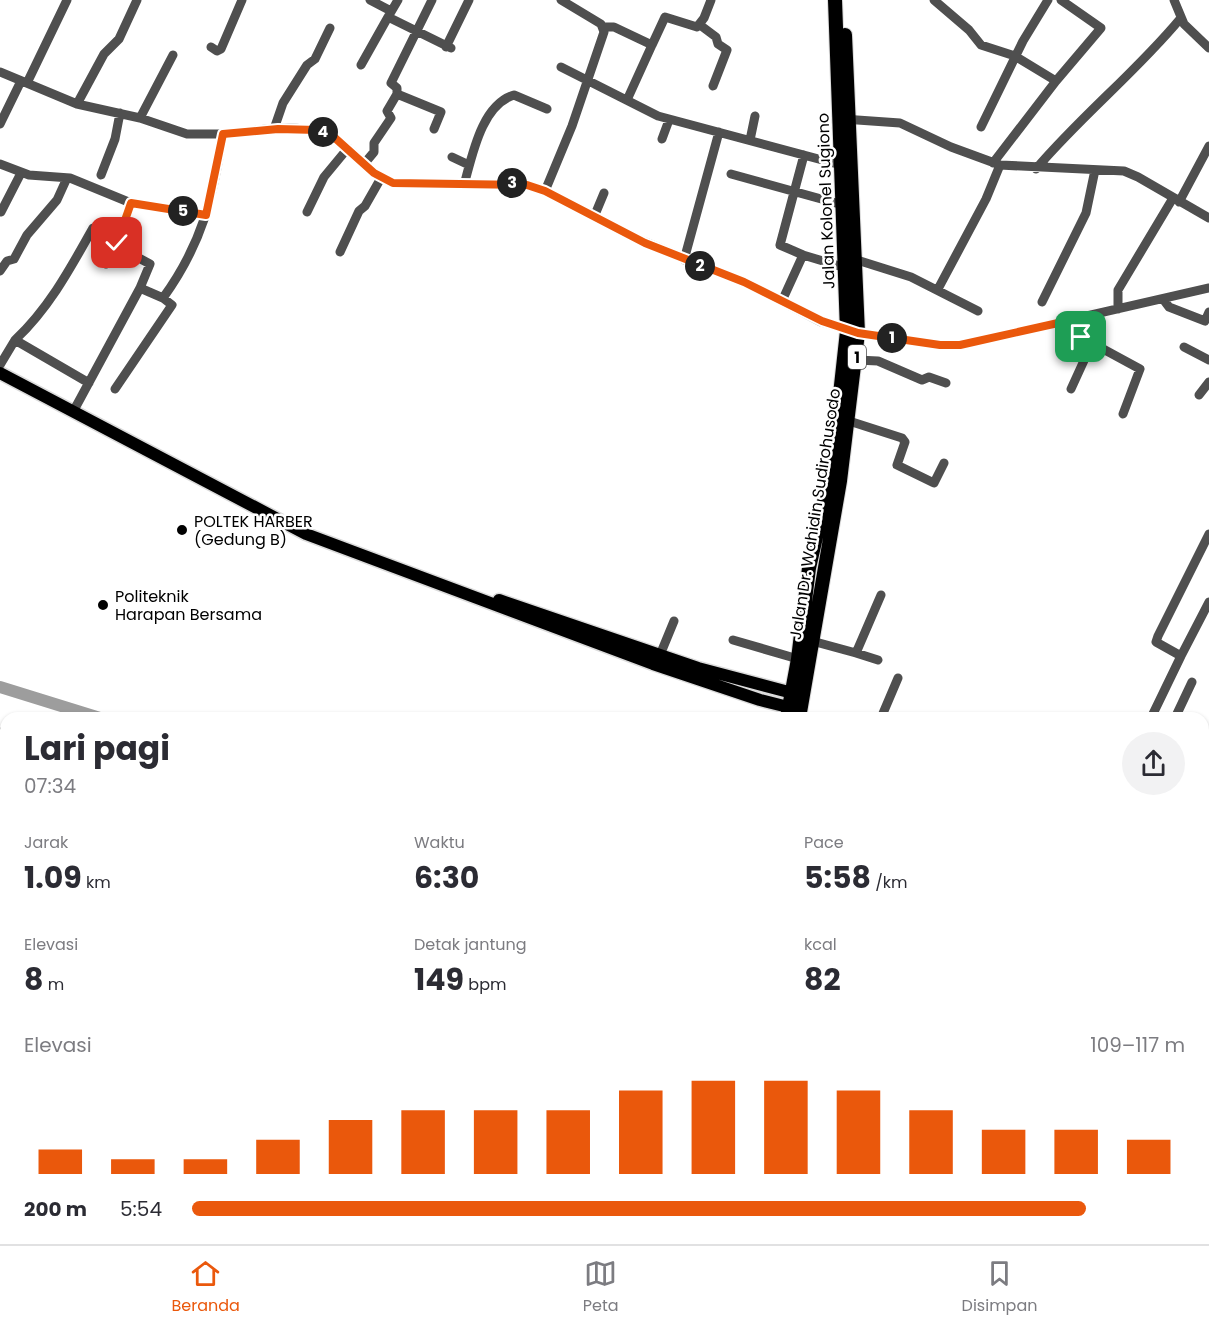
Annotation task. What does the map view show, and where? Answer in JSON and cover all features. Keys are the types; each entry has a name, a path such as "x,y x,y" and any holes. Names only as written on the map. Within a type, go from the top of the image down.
{"highway":[{"name":"Jalan Kolonel Sugiono","path":"835,0 844,119 841,165 843,205 851,264"},
{"name":"Jalan Dr. Wahidin Sudirohusodo","path":"794,712 797,694 816,643 856,360 844,119 843,0"},
{"name":"1","path":"797,694 798,659 809,568 832,467 853,332"}],"main road":[{"path":"0,367 73,412 281,522 480,597 532,610 660,655 787,712"},
{"path":"480,597 492,606 710,677 797,694"}],"street":[{"path":"0,124 67,0"},
{"path":"77,104 104,54 119,39 137,0"},
{"path":"211,47 217,51 221,49 242,0"},
{"path":"370,0 415,31 448,47 469,0"},
{"path":"361,65 398,0"},
{"path":"364,164 374,153 374,143 391,118 387,111 397,94 397,88 392,83 415,31 432,0"},
{"path":"561,0 603,27 614,27 652,45"},
{"path":"627,100 665,17 694,27 700,25 711,0"},
{"path":"934,0 969,30 981,45 1015,56 1056,81"},
{"path":"981,127 992,113 1015,56 1048,0"},
{"path":"938,290 986,199 996,164 1056,81 1101,28 1061,0"},
{"path":"1174,0 1180,18 1209,48"},
{"path":"1036,169 1065,136 1153,52 1180,18"},
{"path":"700,25 715,36 718,44 727,50 713,86"},
{"path":"545,191 572,126 604,34 603,27"},
{"path":"274,129 283,103 307,65 315,58 330,28"},
{"path":"140,118 173,55"},
{"path":"561,68 588,79 669,120 841,165"},
{"path":"0,72 77,104 140,118 187,134 223,134 274,129 317,130 335,138 381,178 393,183 464,185 511,183 545,191 684,260 744,282 822,321 853,332 940,345 960,345 1076,321 1118,309 1164,301 1209,288"},
{"path":"397,94 441,112 434,129"},
{"path":"464,185 469,165 488,118 504,100 514,95 547,109"},
{"path":"101,175 115,140 120,113"},
{"path":"750,140 755,116"},
{"path":"844,119 900,123 996,164 1036,169 1124,171 1209,218"},
{"path":"662,139 669,120"},
{"path":"684,260 720,132"},
{"path":"163,298 192,254 206,215 223,134"},
{"path":"1118,309 1118,290 1209,146"},
{"path":"307,212 324,177 348,148"},
{"path":"804,155 780,246 803,255 911,277 978,311"},
{"path":"452,157 469,165"},
{"path":"0,164 21,173 68,178 131,203 206,215"},
{"path":"1042,302 1086,213 1095,170"},
{"path":"1,212 21,173"},
{"path":"731,174 843,205"},
{"path":"0,271 7,261 14,259 27,235 57,200 68,178"},
{"path":"340,252 356,218 381,178"},
{"path":"594,217 604,194"},
{"path":"106,264 131,203"},
{"path":"0,367 15,340 40,314 64,280 93,228"},
{"path":"782,301 803,255"},
{"path":"73,412 140,288 150,264 137,257"},
{"path":"115,389 172,305 163,298 140,288"},
{"path":"1164,301 1208,318"},
{"path":"1076,321 1078,335 1140,369 1123,414"},
{"path":"15,340 89,383"},
{"path":"1071,389 1092,343"},
{"path":"1184,347 1209,360"},
{"path":"856,360 878,361 922,380 929,377 946,383"},
{"path":"1199,395 1209,382"},
{"path":"849,422 902,438 905,442 897,465 934,483 944,463"},
{"path":"1181,656 1156,642 1209,534"},
{"path":"856,652 881,595"},
{"path":"1154,712 1209,602"},
{"path":"660,655 674,621"},
{"path":"733,640 798,659"},
{"path":"816,643 856,652 878,660"},
{"path":"884,712 898,678"},
{"path":"1178,712 1192,682"}],"waterway":[{"path":"0,687 81,712"}],"place":[{"name":"POLTEK HARBER (Gedung B)","path":"182,530"},
{"name":"Politeknik Harapan Bersama","path":"103,605"}],"route":[{"path":"117,243 131,203 206,215 223,134 306,128 335,138 374,173 393,183 464,185 511,183 545,191 628,235 684,260 744,282 847,331 940,345 960,345 1076,319 1078,335 1081,337"}]}
